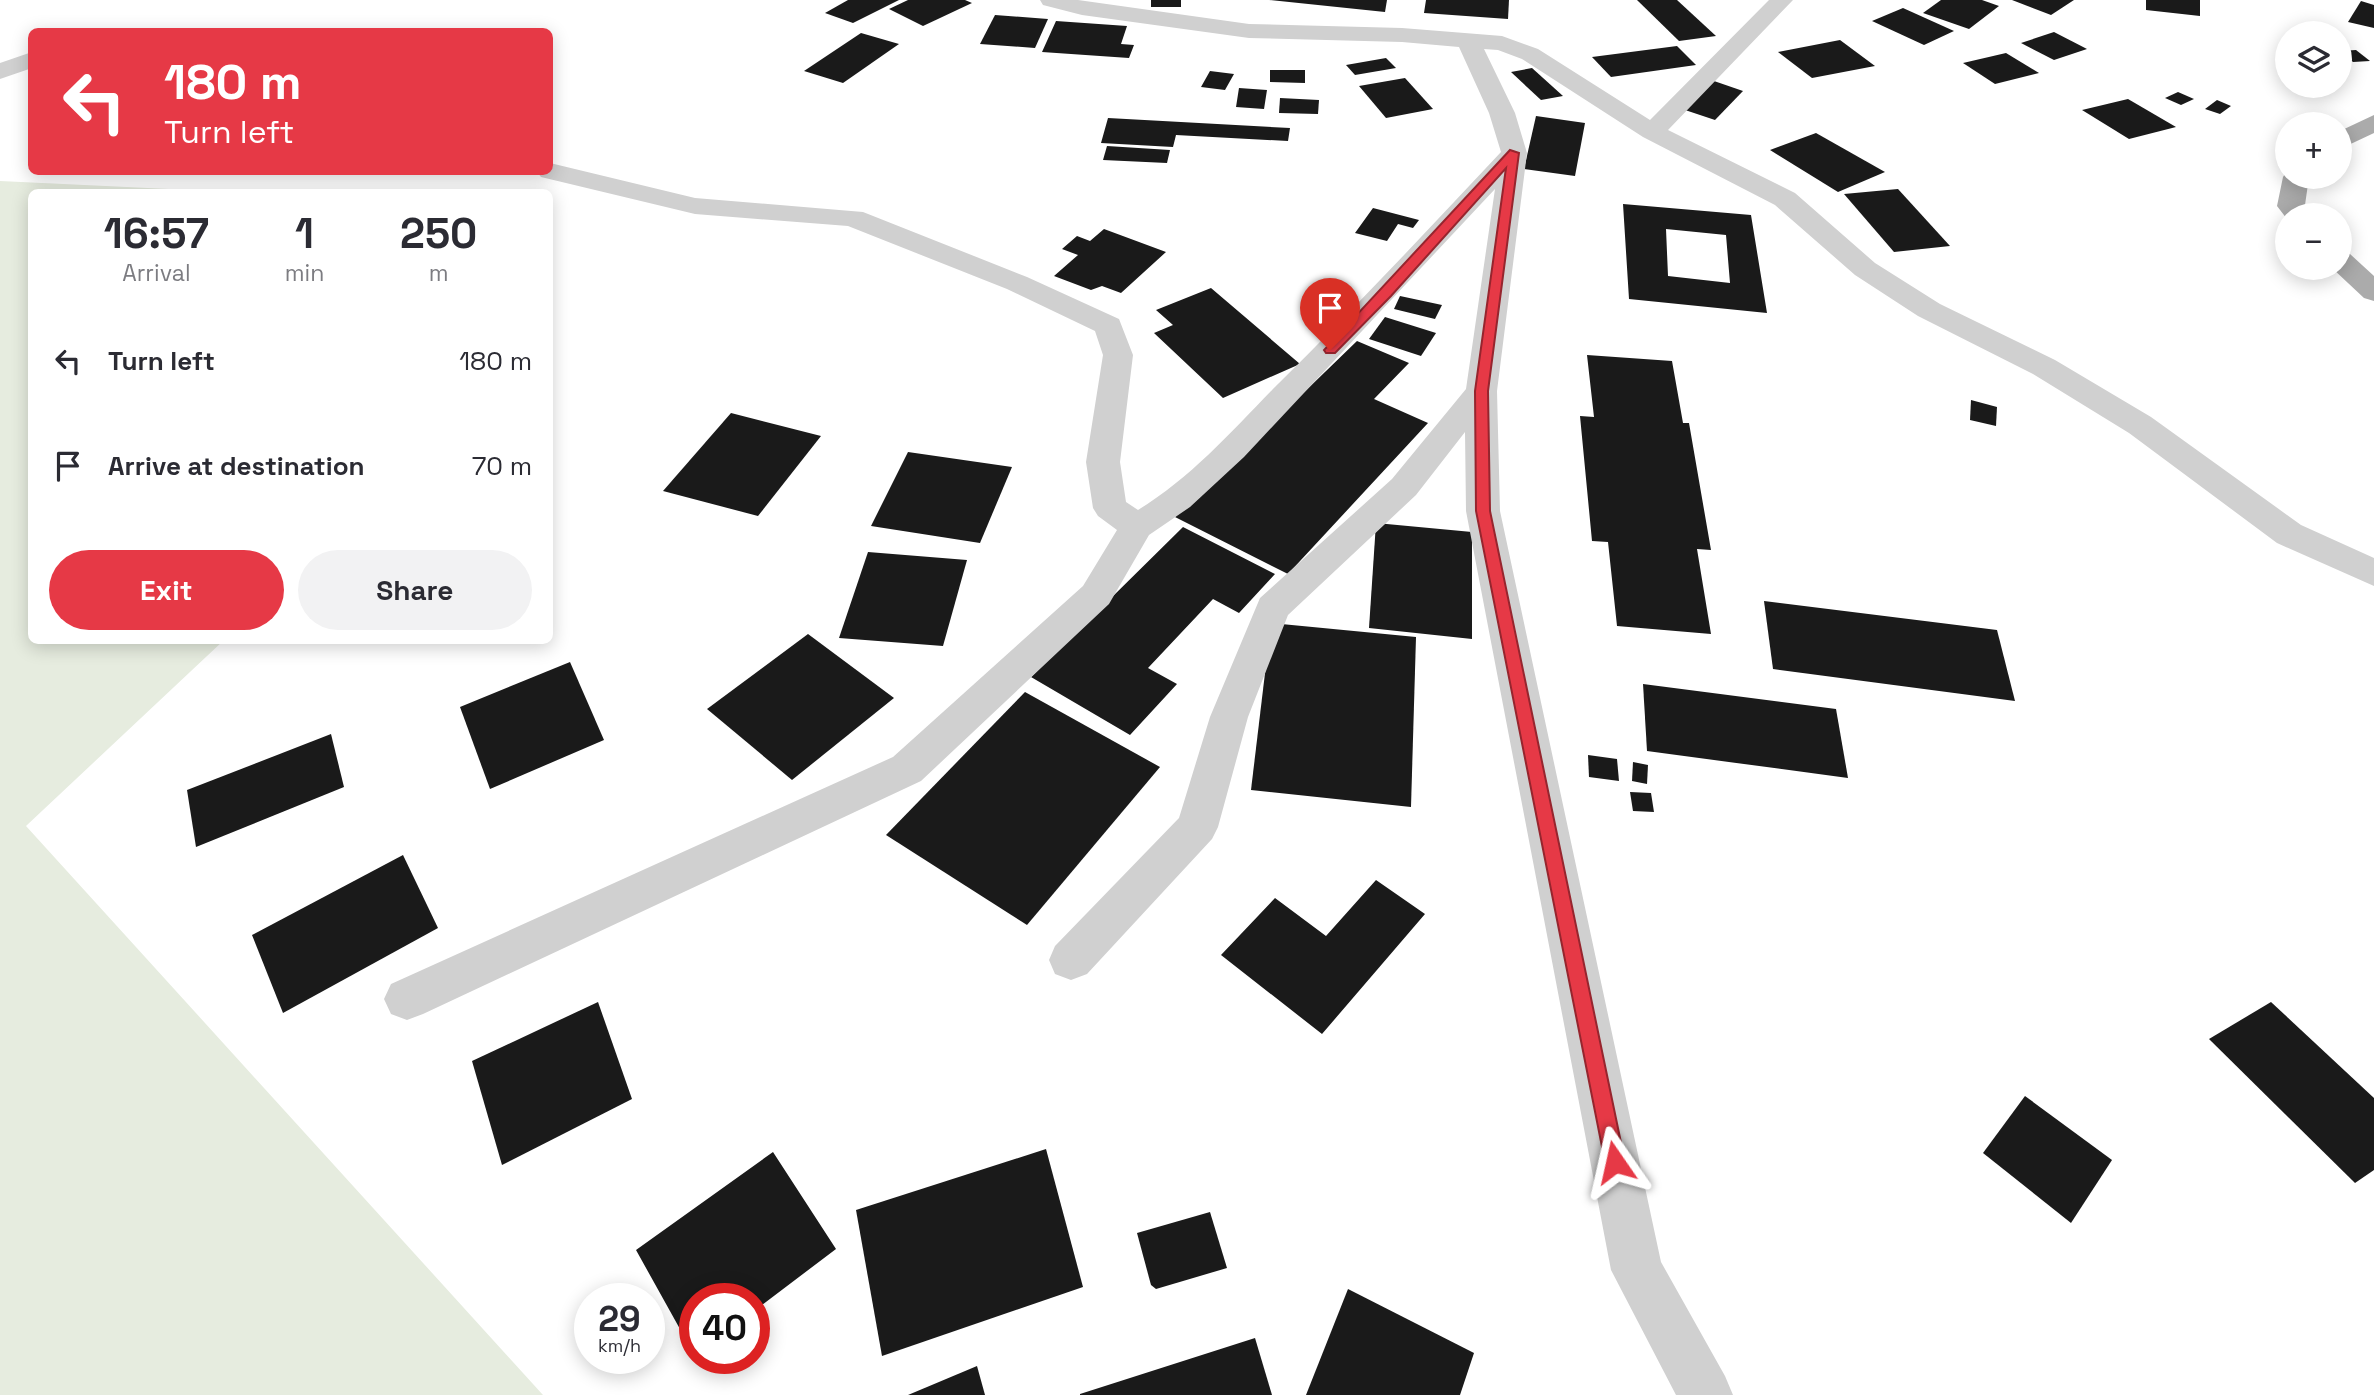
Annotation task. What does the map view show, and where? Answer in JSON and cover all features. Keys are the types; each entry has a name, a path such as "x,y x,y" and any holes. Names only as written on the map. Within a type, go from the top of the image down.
{"main road":[{"path":"2352,135 2374,123"},
{"path":"2352,271 2374,292"}],"street":[{"path":"1051,0 1082,8 1249,31 1402,35 1468,40 1502,43 1530,54 1652,132 1785,199 1865,269 1929,310 2044,367 2140,425 2289,534 2374,573"},
{"path":"1652,132 1782,0"},
{"path":"1468,40 1502,113 1514,153 1481,391 1483,511 1637,1270 1706,1395"},
{"path":"0,72 28,61"},
{"path":"407,999 907,769 1096,595 1137,526 1156,516 1218,464 1386,293 1514,153"},
{"path":"553,172 695,205 853,218 1017,283 1108,326 1118,355 1103,462 1110,508 1137,526"},
{"path":"1070,960 1197,827 1229,717 1273,608 1404,487 1481,391"}],"shaded area":[{"path":"0,181 169,189 28,189 28,644 220,644 26,826 543,1395 0,1395"}],"building":[{"path":"848,0 899,0 853,23 825,13"},
{"path":"908,0 965,0 972,3 923,26 889,9"},
{"path":"1151,0 1181,0 1181,7 1151,7"},
{"path":"1269,0 1387,0 1385,12"},
{"path":"1426,0 1509,0 1508,19 1424,13"},
{"path":"1637,0 1677,0 1716,36 1679,41"},
{"path":"1941,0 1982,0 1999,6 1969,29 1923,13"},
{"path":"2012,0 2074,0 2051,15"},
{"path":"2146,0 2200,0 2200,16 2146,10"},
{"path":"2361,1 2374,5 2374,28 2349,21"},
{"path":"1903,8 1954,31 1924,45 1872,21"},
{"path":"995,15 1048,19 1035,48 980,44"},
{"path":"1056,21 1127,26 1121,44 1134,45 1129,58 1042,52"},
{"path":"2054,32 2087,49 2054,60 2021,43"},
{"path":"861,33 899,44 843,83 804,71"},
{"path":"1840,40 1875,66 1812,78 1778,52"},
{"path":"1677,46 1696,65 1611,77 1592,57"},
{"path":"2352,50 2356,50 2370,61 2353,62"},
{"path":"2006,53 2039,73 1995,84 1963,63"},
{"path":"1386,58 1396,68 1355,75 1346,65"},
{"path":"1532,68 1563,96 1541,100 1511,72"},
{"path":"1270,70 1305,70 1305,83 1270,82"},
{"path":"1210,71 1234,74 1225,90 1201,87"},
{"path":"1405,78 1433,109 1386,118 1359,86"},
{"path":"1714,81 1743,91 1715,120 1685,110"},
{"path":"1239,88 1267,90 1264,109 1236,107"},
{"path":"2178,92 2194,99 2181,105 2165,98"},
{"path":"1280,98 1319,100 1318,114 1279,113"},
{"path":"2128,99 2176,127 2129,139 2082,110"},
{"path":"2217,100 2231,106 2220,114 2205,109"},
{"path":"1536,116 1585,123 1575,176 1524,169"},
{"path":"1108,118 1290,128 1288,141 1176,135 1173,147 1101,143"},
{"path":"1816,133 1885,172 1838,192 1770,150"},
{"path":"1107,146 1170,150 1167,163 1103,160"},
{"path":"1898,189 1950,246 1894,252 1844,194"},
{"path":"1623,204 1751,215 1767,313 1629,299","holes":["1666,229 1726,235 1730,283 1668,276"]},
{"path":"1373,208 1419,220 1413,228 1398,224 1387,241 1355,233"},
{"path":"1104,229 1166,252 1121,293 1102,286 1091,290 1054,276 1078,255 1062,249 1077,236 1090,241"},
{"path":"1211,288 1300,364 1223,398 1154,333 1173,325 1156,310"},
{"path":"1400,296 1442,305 1435,319 1394,309"},
{"path":"1385,317 1436,333 1421,356 1369,339"},
{"path":"1357,341 1409,363 1374,399 1428,423 1288,574 1175,517"},
{"path":"1587,355 1672,361 1683,423 1689,423 1711,550 1697,549 1711,634 1617,626 1608,542 1592,541 1580,416 1594,417"},
{"path":"1971,400 1997,407 1996,426 1970,420"},
{"path":"731,413 821,436 758,516 663,491"},
{"path":"908,452 1012,467 980,543 871,526"},
{"path":"1376,523 1472,532 1472,639 1369,628"},
{"path":"1183,527 1275,574 1239,613 1213,599 1148,668 1177,684 1130,735 1031,677"},
{"path":"868,552 967,560 943,646 839,638"},
{"path":"1764,601 1997,630 2015,701 1773,669"},
{"path":"1271,623 1416,637 1411,807 1251,790"},
{"path":"808,634 894,698 792,780 707,709"},
{"path":"570,662 604,740 490,789 460,707"},
{"path":"1643,684 1836,709 1848,778 1647,751"},
{"path":"1025,692 1160,767 1027,925 886,835"},
{"path":"331,734 344,787 196,847 187,790"},
{"path":"1588,755 1617,759 1619,781 1589,777"},
{"path":"1633,762 1648,765 1647,784 1632,781"},
{"path":"1630,792 1651,793 1654,812 1633,811"},
{"path":"403,855 438,928 283,1013 252,935"},
{"path":"1376,880 1425,914 1322,1034 1221,955 1275,898 1326,936"},
{"path":"598,1002 632,1099 502,1165 472,1061"},
{"path":"2271,1002 2374,1098 2374,1170 2355,1183 2209,1039"},
{"path":"2025,1096 2112,1160 2071,1223 1983,1153"},
{"path":"1046,1149 1083,1287 882,1356 856,1210"},
{"path":"773,1152 836,1249 770,1299 770,1283 679,1283 679,1327 665,1302 665,1283 654,1283 636,1250"},
{"path":"1210,1212 1227,1268 1156,1289 1151,1285 1137,1233"},
{"path":"1348,1289 1474,1353 1460,1395 1306,1395"},
{"path":"1255,1338 1272,1395 1080,1395 1080,1394"},
{"path":"977,1366 985,1395 908,1395"}],"route":[{"path":"1330,350 1514,153 1481,391 1483,511 1615,1162"}]}
